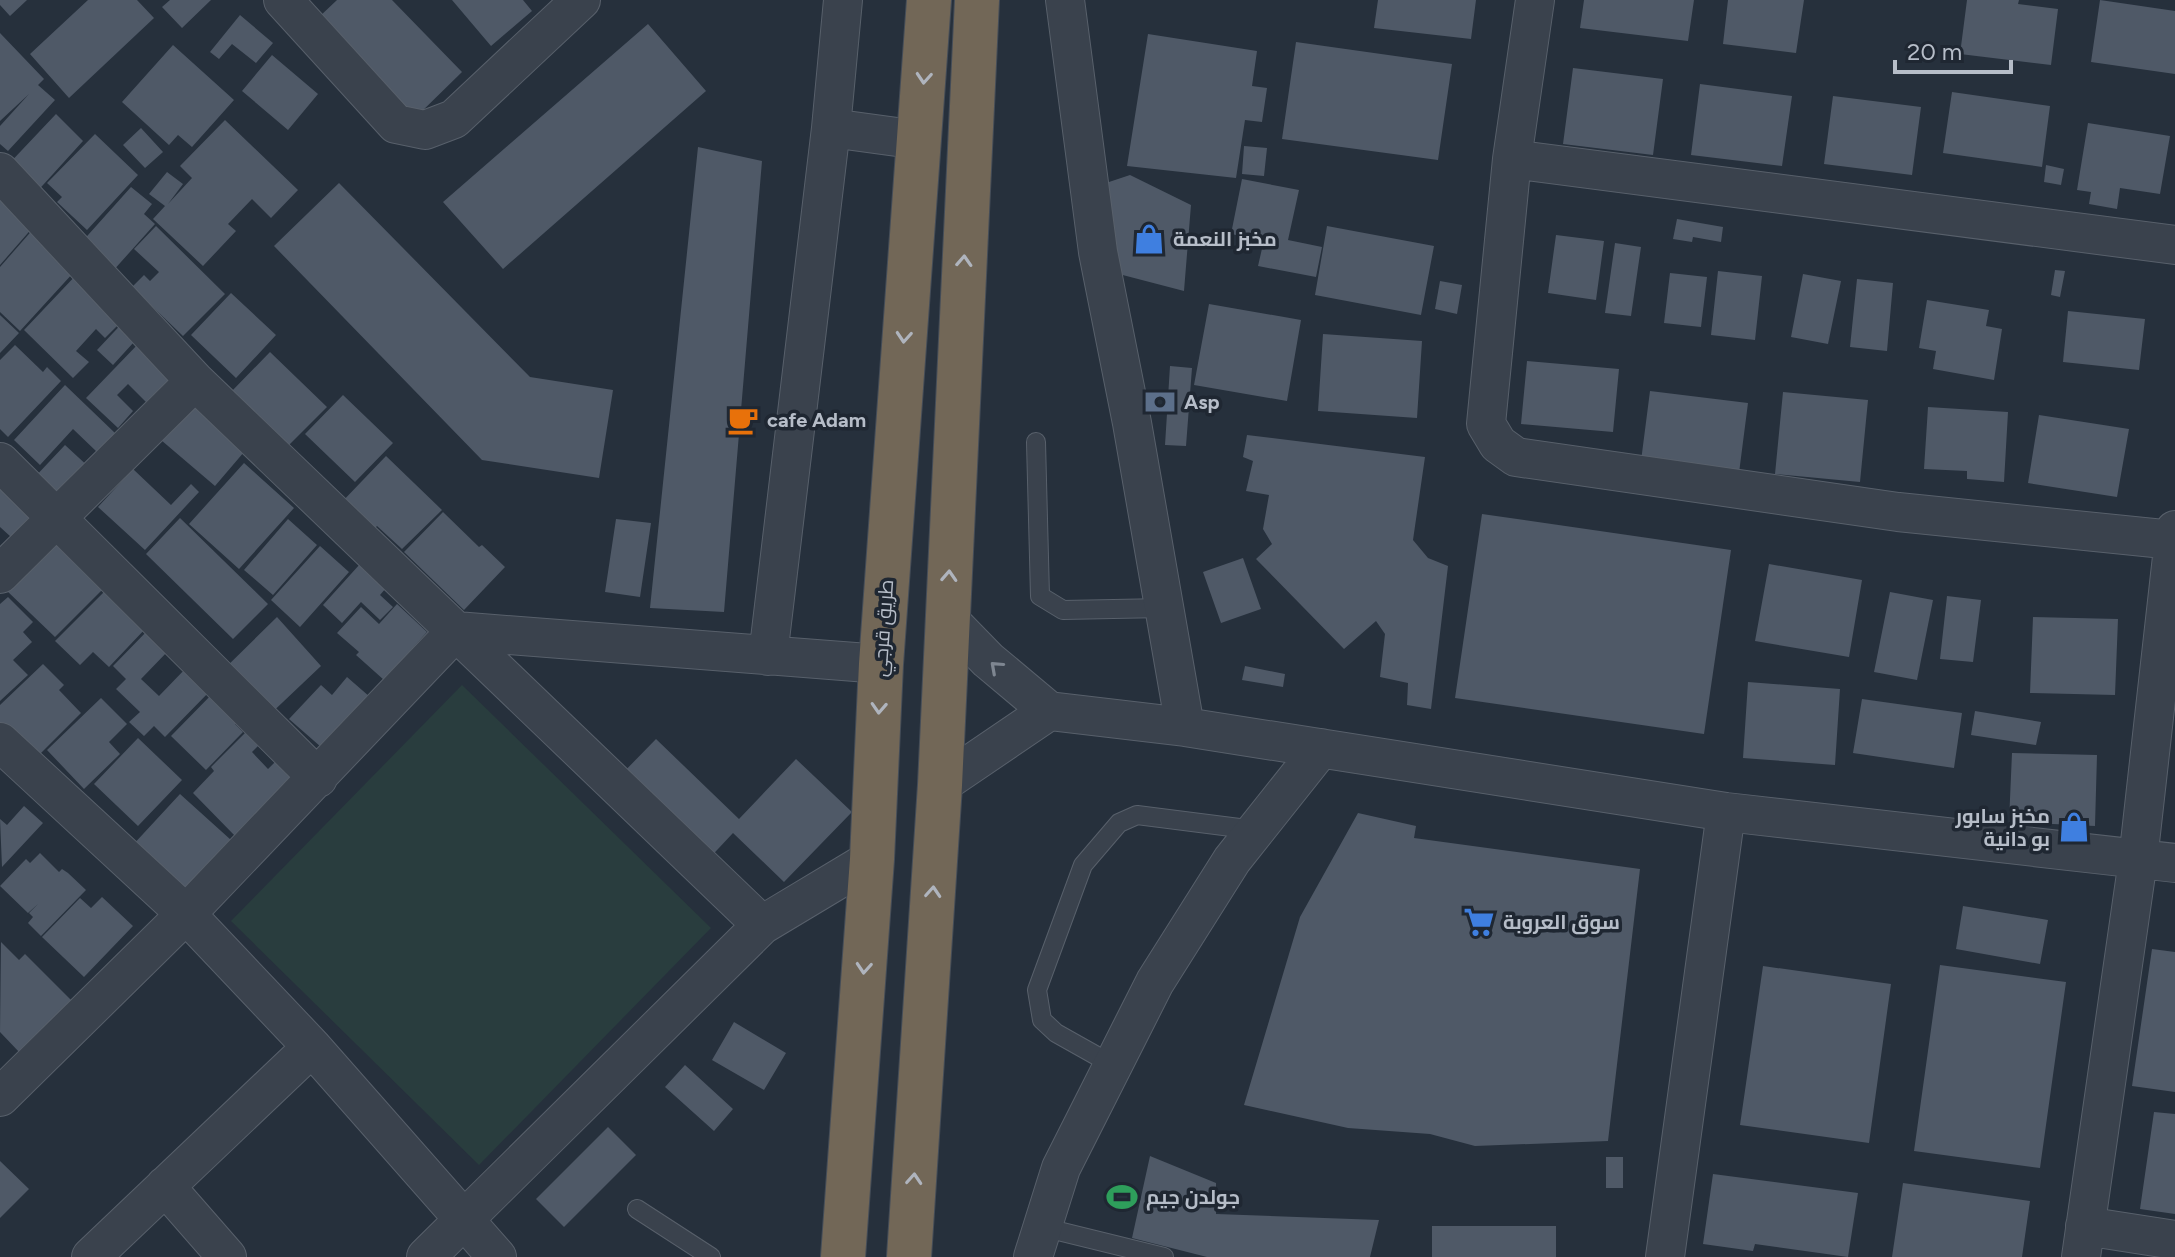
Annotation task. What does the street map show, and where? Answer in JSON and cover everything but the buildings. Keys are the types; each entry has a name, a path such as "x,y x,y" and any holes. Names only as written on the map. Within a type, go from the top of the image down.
{"highway":[{"name":"طريق قرجي","path":"843,1257 872,859 881,664 929,0"},
{"path":"909,1257 940,785 977,0"}],"street":[{"path":"283,0 396,124 425,130 454,119 581,0"},
{"path":"768,656 831,128 843,0"},
{"path":"1065,0 1098,252 1132,423 1185,727"},
{"path":"1535,0 1512,159 1486,424 1498,444 1516,457 1898,512 2174,535 2157,862 2083,1242 2175,1240"},
{"path":"831,128 919,140"},
{"path":"1512,159 2175,245"},
{"path":"0,172 195,381 762,925"},
{"path":"0,574 195,381"},
{"path":"0,462 318,778"},
{"path":"947,618 988,660 1049,711 1185,727 1726,812 2157,862"},
{"path":"456,631 881,664"},
{"path":"7,1077 186,914 456,631"},
{"path":"940,785 1049,711"},
{"path":"0,742 186,914 312,1047 497,1257"},
{"path":"1038,1242 1061,1168 1155,982 1232,860 1321,748"},
{"path":"1665,1257 1726,812"},
{"path":"426,1257 762,925 872,859"},
{"path":"91,1257 312,1047"},
{"path":"165,1186 227,1257"}],"lane":[{"path":"1036,442 1040,596 1063,610 1164,608"},
{"path":"1113,1065 1056,1033 1042,1020 1037,990 1083,865 1119,823 1137,815 1255,830"},
{"path":"637,1209 711,1257"},
{"path":"1038,1242 1164,1257"}],"green space":[{"path":"462,685 711,928 479,1165 231,921"}],"place":[{"name":"مخبز النعمة","path":"1149,239"},
{"name":"Asp","path":"1160,402"},
{"name":"cafe Adam","path":"743,420"},
{"name":"مخبز سابور بو دانية","path":"2074,827"},
{"name":"سوق العروبة","path":"1479,922"},
{"name":"جولدن جيم","path":"1122,1197"}]}
